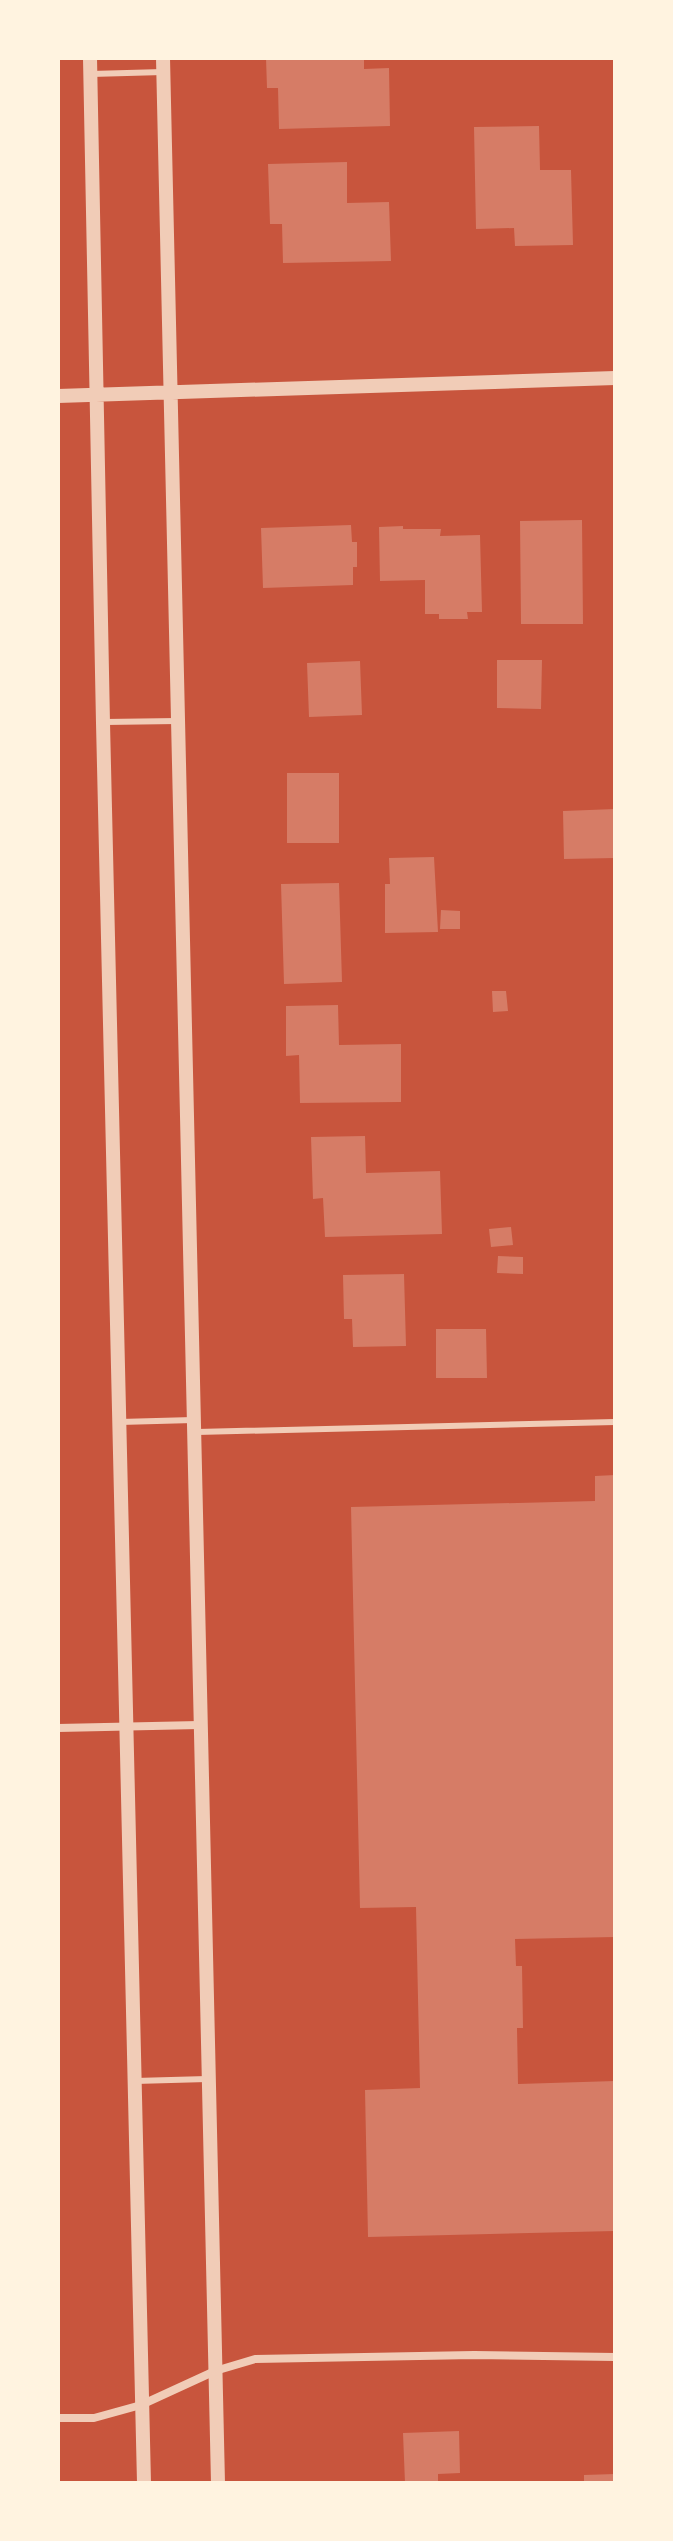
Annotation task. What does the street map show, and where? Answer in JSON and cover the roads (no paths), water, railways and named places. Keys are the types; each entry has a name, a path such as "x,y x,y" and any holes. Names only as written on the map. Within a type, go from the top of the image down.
{"street":[{"path":"90,58 144,2483"},
{"path":"163,65 218,2483"},
{"path":"58,396 615,378"},
{"path":"58,1728 199,1725"},
{"path":"58,2418 94,2418 141,2405 215,2371 255,2359 474,2355 615,2357"}],"lane":[{"path":"90,74 163,65"},
{"path":"103,723 177,721"},
{"path":"118,1422 193,1426 615,1422"},
{"path":"134,2081 207,2079"}]}
